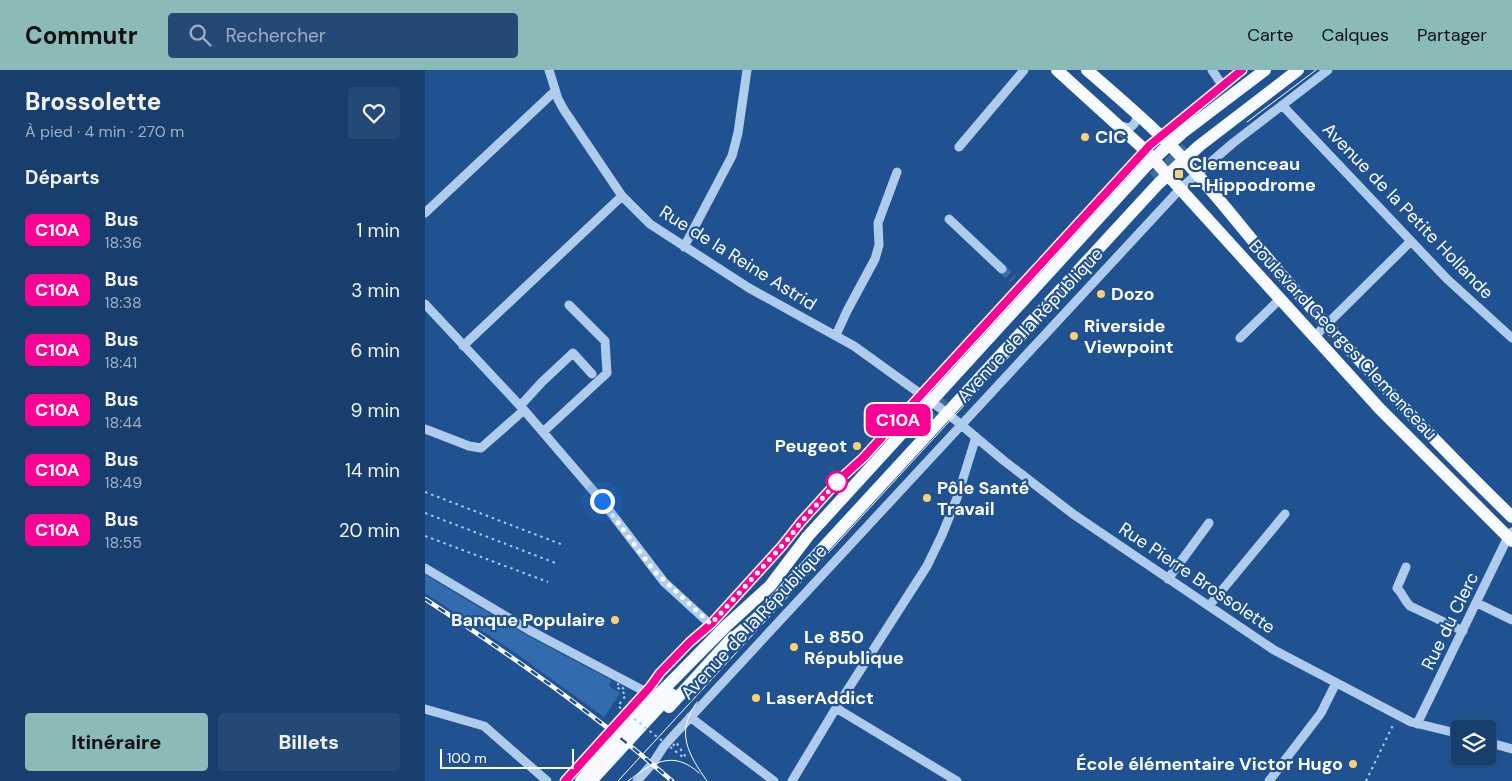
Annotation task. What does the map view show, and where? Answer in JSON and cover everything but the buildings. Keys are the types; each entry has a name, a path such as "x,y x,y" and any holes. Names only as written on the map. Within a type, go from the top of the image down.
{"main road":[{"name":"Boulevard Georges Clemenceau","path":"1057,70 1149,154 1380,409 1511,537"},
{"name":"Boulevard Georges Clemenceau","path":"1087,70 1176,146 1253,242 1326,324 1417,422 1512,517"},
{"path":"581,781 606,750 659,694 726,626 770,586 808,536 934,405 1080,268 1168,174 1176,146 1265,70"},
{"path":"1176,146 1275,70"},
{"path":"1176,146 1288,70"},
{"path":"729,642 764,612 934,405 1149,154 1176,146 1298,70"},
{"name":"Avenue de la République","path":"949,397 1151,175"},
{"name":"Avenue de la République","path":"591,781 770,586 926,422 602,781"}],"street":[{"name":"Rue de la Reine Astrid","path":"549,70 555,91 564,110 622,196 650,224 759,293 862,352 934,405"},
{"path":"684,247 733,156 747,70"},
{"path":"959,147 1024,70"},
{"path":"1212,70 1222,85"},
{"path":"1176,146 1222,85 1242,70"},
{"name":"Avenue de la République","path":"637,781 653,763 664,746 1181,188 1327,70"},
{"path":"425,213 555,91"},
{"name":"Avenue de la Petite Hollande","path":"1282,105 1455,286 1512,338"},
{"path":"1120,126 1129,128 1133,125 1137,118 1136,112"},
{"name":"Avenue de la République","path":"565,781 646,692 666,667 711,624 839,480 863,458 934,405 1017,283 1149,154"},
{"path":"836,336 875,259 879,245 878,223 897,172"},
{"path":"463,346 622,196"},
{"path":"949,219 1002,268"},
{"path":"1314,337 1411,241"},
{"path":"1240,338 1280,299"},
{"path":"425,304 543,432 603,502 655,572 711,624"},
{"path":"543,432 607,372 605,341 569,305"},
{"path":"425,429 469,446 481,448 522,408 542,382 573,353 592,374"},
{"name":"Rue Pierre Brossolette","path":"934,405 1073,514 1274,650 1417,724 1451,732"},
{"path":"792,781 935,552 957,498 976,437"},
{"path":"1209,606 1285,514"},
{"path":"1169,579 1209,523"},
{"name":"Rue du Clerc","path":"1417,724 1511,537"},
{"path":"425,568 529,630 646,692"},
{"path":"1406,568 1397,588 1402,593 1405,601 1410,606 1463,631"},
{"path":"1477,603 1512,620"},
{"path":"1269,781 1321,713 1336,683"},
{"path":"836,708 957,781"},
{"path":"425,709 484,726 547,781"},
{"path":"691,717 774,781"},
{"path":"1496,745 1512,749"}],"path":[{"path":"425,492 563,545"},
{"path":"425,513 558,564"},
{"path":"425,536 548,582"},
{"path":"624,689 618,684 616,686 626,695 617,706 684,758 685,756 677,742 672,747"},
{"path":"1366,781 1399,715"}],"shaded area":[{"path":"425,574 516,629 611,680 609,686 620,693 604,717 517,654 425,593"}],"tunnel":[{"path":"1154,178 1186,148"},
{"path":"1002,269 1013,279"},
{"path":"923,420 945,396"}],"tram line":[{"path":"1247,122 1316,70"},
{"path":"618,781 1027,337 1127,224"},
{"path":"697,702 690,713 685,733 694,761 707,781"},
{"path":"628,781 654,764 671,760 689,766 699,773"}],"railway":[{"path":"425,599 552,686 613,732 672,781"}],"bus line":[{"name":"C10A","path":"565,781 654,683 660,673 690,642 711,624 839,480 860,462 1150,145 1242,70"}],"place":[{"name":"CIC","path":"1085,137"},
{"name":"Clemenceau – Hippodrome","path":"1179,174"},
{"name":"Dozo","path":"1101,294"},
{"name":"Riverside Viewpoint","path":"1074,336"},
{"name":"Peugeot","path":"857,446"},
{"name":"Pôle Santé Travail","path":"927,498"},
{"name":"Banque Populaire","path":"615,620"},
{"name":"Le 850 République","path":"794,647"},
{"name":"LaserAddict","path":"756,698"},
{"name":"École élémentaire Victor Hugo","path":"1353,764"}],"route":[{"path":"602,501 655,572 711,624 839,480 837,482"}]}
